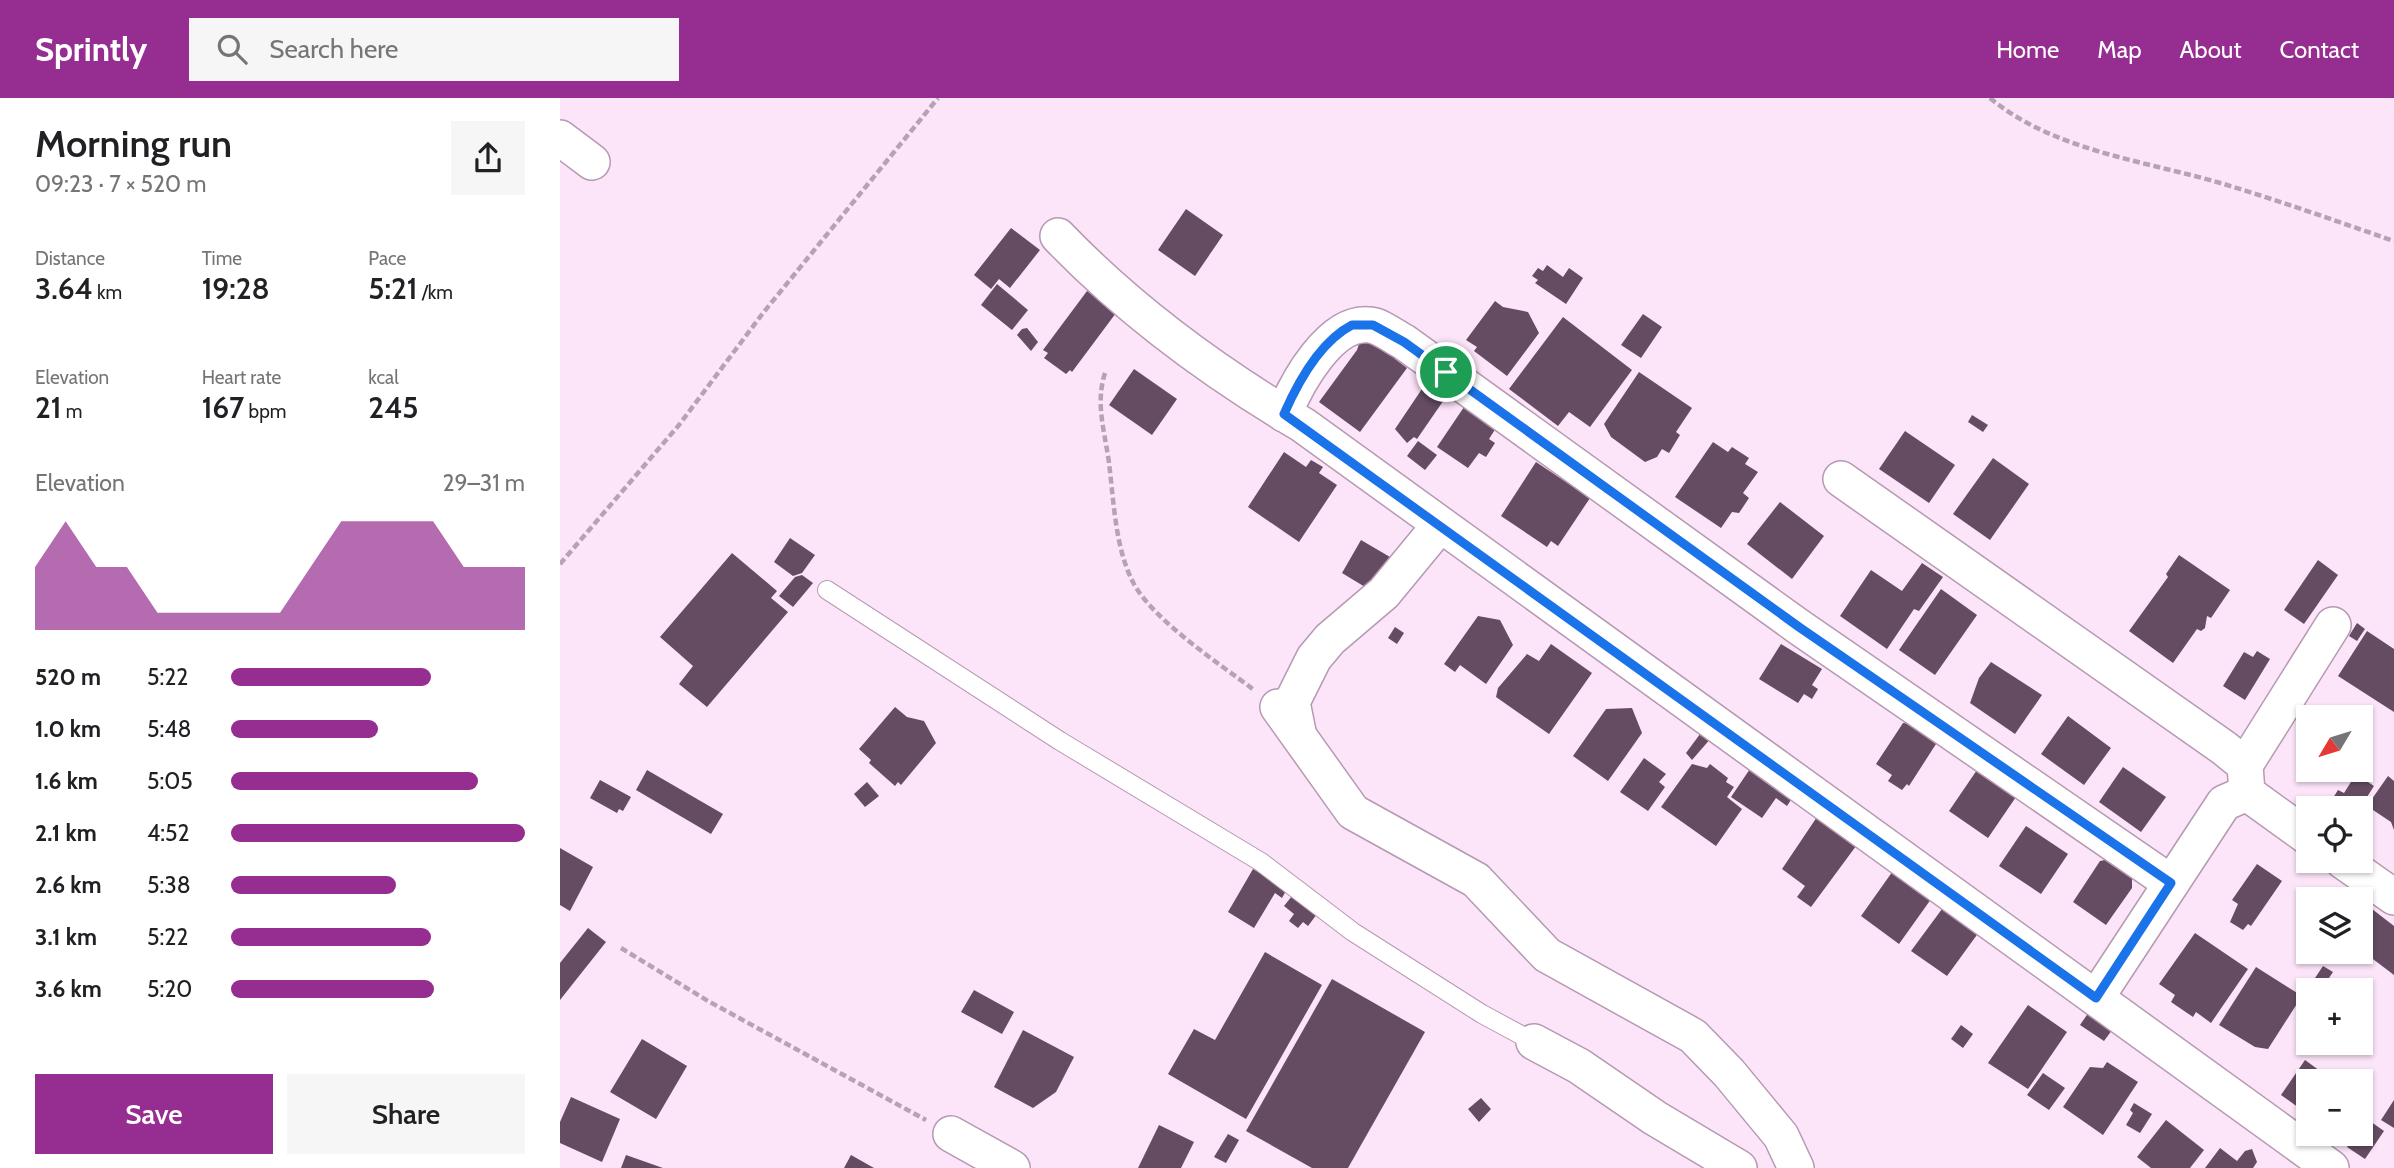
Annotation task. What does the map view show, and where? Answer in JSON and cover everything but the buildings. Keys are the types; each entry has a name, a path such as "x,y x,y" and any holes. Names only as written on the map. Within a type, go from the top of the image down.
{"street":[{"path":"560,138 592,162"},
{"path":"1058,236 1088,268 1235,383 1284,414 1440,525 2331,1168"},
{"path":"1284,414 1293,393 1314,361 1341,330 1352,325 1373,325 1415,349 1799,627 2171,883"},
{"path":"1841,480 2246,779 2296,826"},
{"path":"1440,525 1384,593 1330,639 1314,658 1292,702 1288,720 1353,812 1476,880 1547,956 1693,1037 1729,1073 1781,1136 1796,1168"},
{"path":"2096,998 2224,803 2246,779 2272,718 2333,625"},
{"path":"2360,873 2394,897"},
{"path":"1534,1042 1579,1066 1655,1118 1739,1168"},
{"path":"951,1134 1012,1168"}],"lane":[{"path":"827,590 1060,741 1261,862 1365,939 1482,1014 1534,1042"}],"path":[{"path":"560,564 679,425 771,303 938,98"},
{"path":"1990,98 2013,117 2056,138 2228,186 2394,241"},
{"path":"1105,373 1100,391 1101,420 1123,556 1134,586 1171,625 1288,720"},
{"path":"621,948 708,1000 951,1134"}],"route":[{"path":"1352,325 1373,325 1404,342 1446,372 1799,627 2171,883 2096,998 1303,425 1284,414 1293,393 1314,361 1341,330 1352,325"}]}
